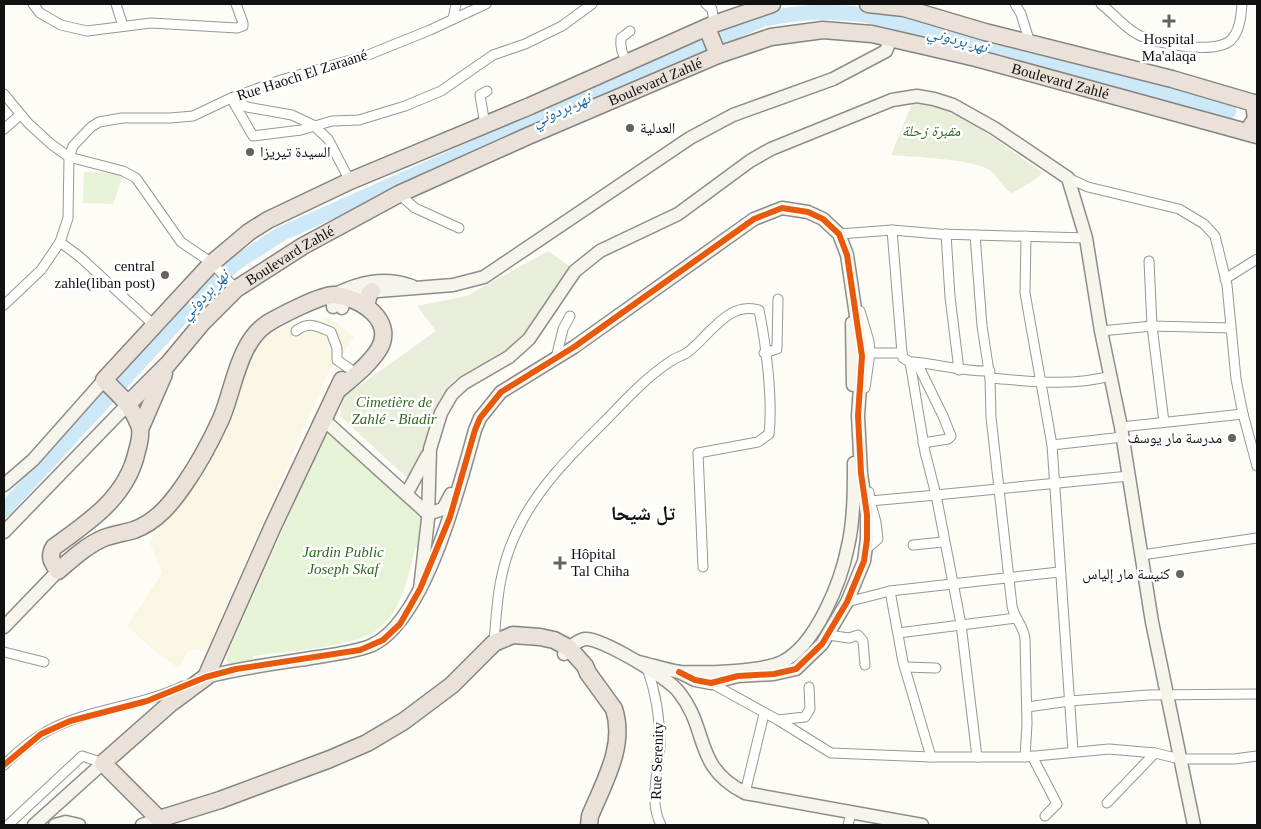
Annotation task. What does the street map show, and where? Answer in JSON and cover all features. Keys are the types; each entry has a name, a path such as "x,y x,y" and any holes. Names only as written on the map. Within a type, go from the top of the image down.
{"highway":[{"name":"Boulevard Zahlé","path":"126,401 168,364 234,286 303,246 530,122 627,62 710,26 772,4"},
{"name":"Boulevard Zahlé","path":"868,4 907,6 1030,43 1188,83 1256,103"},
{"path":"710,26 718,55"},
{"name":"Boulevard Zahlé","path":"107,383 155,326 214,265 249,232 268,220 350,181 485,125 530,122 771,36 797,32 852,31 891,38 985,60 1252,134"},
{"path":"1252,134 1256,119 1256,103"},
{"path":"168,364 141,427 134,463 115,497 105,509 51,551 51,561 58,571 105,538 142,527 171,504 197,466 213,435 250,342 260,329 286,313 338,302 369,298 380,320 382,341 370,360 339,389"},
{"path":"338,302 364,315 370,321 372,330 370,342 343,378 206,677 171,703 103,763 159,819 220,800 330,759 367,743 404,721 452,685 494,643 513,635 540,637 572,651 614,709 619,732 617,747 590,816 589,825"},
{"path":"107,383 126,401 141,427"}],"street":[{"path":"33,4 40,13 70,28 88,31 151,23 237,28 242,26 243,23 236,4"},
{"path":"116,4 123,26"},
{"path":"453,19 456,4"},
{"name":"Rue Haoch El Zaraané","path":"69,157 73,146 99,122 122,118 180,118 193,116 231,98 281,80 356,59 486,4"},
{"path":"231,98 253,136 301,130 313,125 359,120 438,93 493,55 543,36 562,26 592,4"},
{"path":"706,4 712,9 710,26"},
{"path":"1015,4 1021,14 1030,43"},
{"path":"1107,6 1132,32 1144,38 1173,45 1210,47 1224,46 1230,41 1238,28 1242,4"},
{"path":"627,62 620,49 620,43 621,38 630,31"},
{"path":"369,298 414,287 467,283 484,277 690,138 732,115 833,80 886,51 891,38"},
{"path":"485,125 480,95 487,91"},
{"path":"4,94 20,115 51,144 69,157 131,175 181,242 214,265 234,286"},
{"path":"405,493 430,449 441,414 452,394 464,383 519,349 529,339 569,278 586,260 678,214 750,161 771,149 892,100 917,96 947,103 966,112 994,128 1068,178 1088,187 1179,209 1204,224 1213,232 1218,243 1226,282 1243,414 1257,466"},
{"path":"231,98 247,107 292,115 313,125 328,139 350,181"},
{"path":"4,129 20,115"},
{"path":"4,305 41,270 60,242 68,218 69,157"},
{"path":"1068,178 1086,238 1101,331 1122,432 1167,696 1194,825"},
{"path":"399,194 415,208 459,228"},
{"path":"4,765 35,739 58,725 147,701 206,677 236,669 348,652 372,645 392,633 400,624 420,589 444,531 480,418 501,392 556,358 754,218 782,208 793,209 822,219 839,234 848,255 859,353 849,545 835,590 812,634 793,663 763,668 679,672 643,665"},
{"path":"839,234 892,230 975,236 1086,238"},
{"path":"892,230 903,358 914,363 933,363 959,370 1041,382 1092,381 1110,376"},
{"path":"946,234 950,297 959,370"},
{"path":"975,236 982,326 990,374 991,417 1009,578 1016,618 1024,629 1025,634 1028,756 1057,804 1045,816"},
{"path":"1026,236 1025,294 1052,445 1073,751"},
{"path":"60,242 80,257 155,326"},
{"path":"1226,282 1257,259"},
{"path":"1149,261 1152,326 1164,422"},
{"path":"1226,282 1257,265"},
{"path":"338,302 347,287 374,280 396,280 414,287"},
{"path":"851,285 868,336 859,353"},
{"path":"764,353 778,349 778,299"},
{"path":"494,643 498,583 507,553 519,526 550,479 567,459 638,388 671,361 687,353 729,314 746,307 759,310 771,415 770,434 758,442 698,453 702,567"},
{"path":"556,358 563,329 570,316"},
{"path":"296,331 304,325 314,325 330,332 337,348 338,360 350,369"},
{"path":"1101,331 1152,326 1231,328"},
{"path":"859,353 902,353"},
{"path":"914,363 923,442 936,495 943,542 961,624 977,757"},
{"path":"914,363 943,416 951,436 948,439 923,442"},
{"name":"Boulevard Zahlé","path":"4,485 33,460 107,383"},
{"path":"711,683 738,676 774,674 793,663 825,640 847,602 857,581 866,549 867,515 860,464 856,398"},
{"name":"Boulevard Zahlé","path":"5,529 126,401"},
{"path":"1052,445 1164,422 1243,414"},
{"path":"324,419 428,514"},
{"path":"420,589 428,514 430,449"},
{"path":"428,514 439,512 445,506 467,459"},
{"path":"860,464 865,470 878,539 866,549"},
{"path":"870,501 1054,485 1129,476"},
{"path":"405,493 429,494"},
{"path":"427,527 444,531"},
{"path":"1142,555 1257,538"},
{"path":"913,545 943,542"},
{"path":"4,627 58,571"},
{"path":"847,602 890,591 1060,572"},
{"path":"890,591 905,667 931,757"},
{"path":"898,633 1016,618"},
{"path":"812,634 825,640 849,638 858,635 863,641 865,665"},
{"path":"572,651 592,639 643,665 667,680 679,691 689,706 697,724 704,752 713,767 732,787 745,794 850,819 922,825"},
{"path":"4,652 44,662"},
{"name":"Rue Serenity","path":"643,665 659,714 659,755 654,798 656,816 661,825"},
{"path":"905,667 936,668"},
{"path":"679,672 695,680 711,683 764,714 778,720 831,753 977,757 1028,756 1109,749 1156,753 1180,759 1234,759 1257,756"},
{"path":"778,720 805,717 810,708 809,687"},
{"path":"1027,707 1070,701 1257,694"},
{"path":"745,794 764,714"},
{"path":"1107,803 1156,753"},
{"path":"8,825 82,756 103,763 34,825"},
{"path":"142,825 159,819"},
{"path":"55,825 66,822 79,825"}],"shaded area":[{"path":"329,317 355,337 328,373 207,649 189,650 179,668 160,656 127,626 162,573 150,543 254,335"}],"green space":[{"name":"مقبرة زحلة","path":"913,101 951,108 1043,173 1012,193 988,169 980,166 941,159 891,155"},
{"path":"84,172 124,173 113,204 83,203"},
{"name":"Cimetière de Zahlé - Biadir","path":"548,251 572,268 534,326 518,343 454,380 443,393 414,473 406,477 340,416 342,398 436,331 417,306 467,296"},
{"name":"Jardin Public Joseph Skaf","path":"327,430 424,507 421,549 415,548 404,591 394,611 380,628 355,640 320,648 253,656 253,662 229,666 226,657"}],"waterway":[{"name":"نهر بردوني","path":"4,510 201,296 233,265 281,234 763,19 814,12 865,15 1095,73 1229,111"}],"cycle path":[{"path":"4,765 41,734 70,721 147,701 206,677 236,669 360,650 383,640 400,624 420,589 450,517 475,430 480,418 501,392 574,347 754,219 782,208 808,212 823,219 839,234 847,255 862,356 858,416 861,473 867,515 867,539 864,561 847,602 822,644 796,669 774,674 738,676 711,683 695,680 679,672"}],"place":[{"name":"Hospital Ma'alaqa","path":"1169,21"},
{"name":"العدلية","path":"630,128"},
{"name":"السيدة تيريزا","path":"250,152"},
{"name":"central zahle(liban post)","path":"165,275"},
{"name":"مدرسة مار يوسف","path":"1232,438"},
{"name":"Hôpital Tal Chiha","path":"560,563"},
{"name":"كنيسة مار إلياس","path":"1180,574"}],"district":[{"name":"تل شيحا","path":"643,513"}]}
